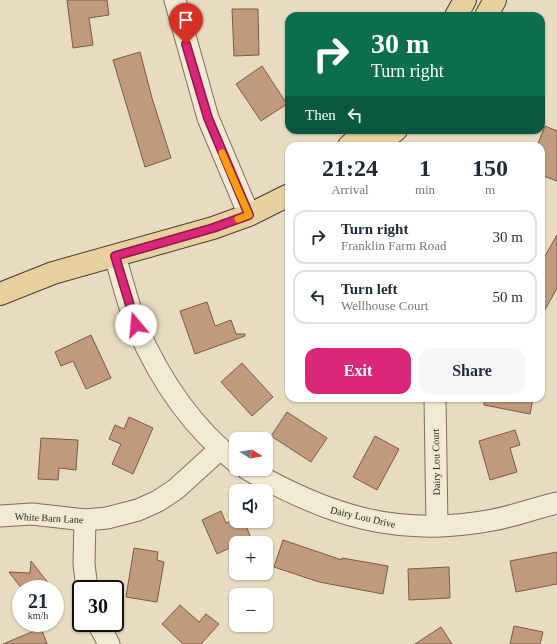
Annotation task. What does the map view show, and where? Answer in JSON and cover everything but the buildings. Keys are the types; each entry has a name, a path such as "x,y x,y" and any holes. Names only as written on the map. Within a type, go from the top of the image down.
{"main road":[{"path":"458,12 465,0"},
{"path":"488,12 495,0"},
{"path":"353,142 362,134"},
{"path":"380,142 391,134"},
{"path":"0,294 53,273 213,228 249,215 285,197"}],"street":[{"path":"174,0 208,118 249,215"},
{"path":"115,256 136,325 150,356 168,385 188,412 220,449 229,456"},
{"name":"Dairy Lou Court","path":"435,402 437,526"},
{"name":"White Barn Lane","path":"0,516 32,514 85,520 107,518 138,510 158,501 176,489 220,449"},
{"name":"Dairy Lou Drive","path":"259,476 283,490 320,507 346,515 405,526 437,526 494,520 557,503"},
{"path":"85,520 84,564 86,580"},
{"path":"103,632 109,644"}],"slow traffic":[{"path":"222,153 249,215 238,219"}],"route":[{"path":"136,325 115,256 213,228 249,215 208,118 186,44"}]}
